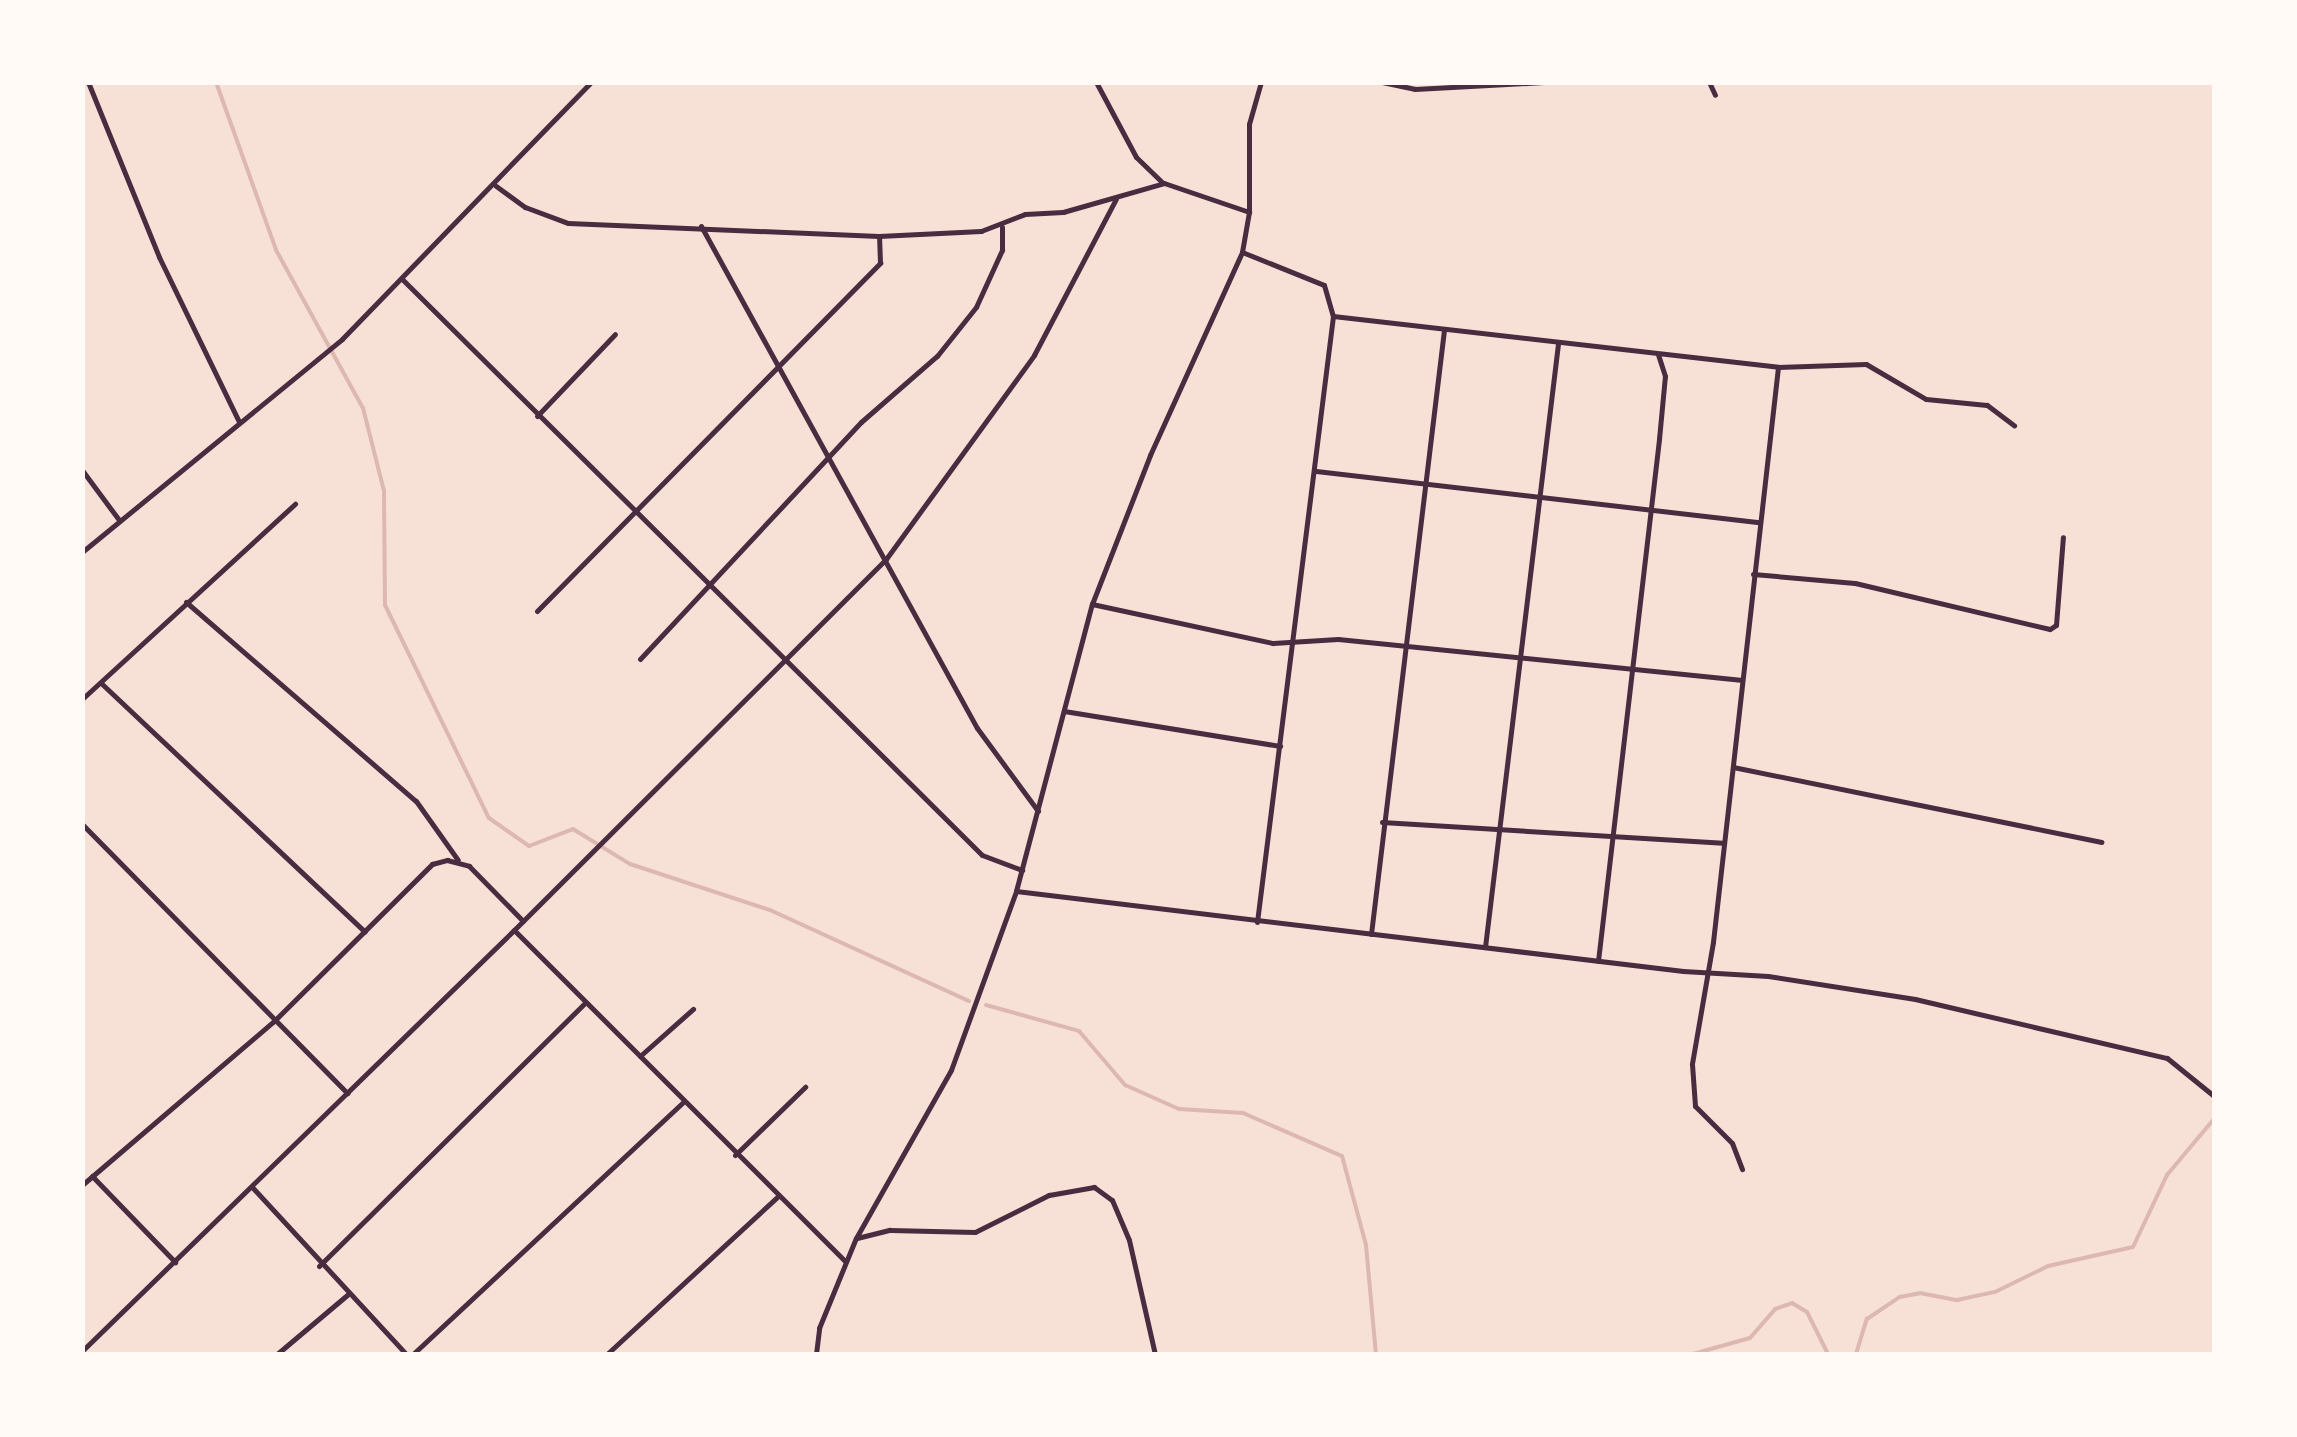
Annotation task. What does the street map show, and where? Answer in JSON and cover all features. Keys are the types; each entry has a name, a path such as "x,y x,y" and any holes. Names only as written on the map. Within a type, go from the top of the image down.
{"street":[{"path":"88,82 159,257 239,422"},
{"path":"82,552 342,339 496,186 590,82"},
{"path":"1096,82 1136,157 1164,183 1250,212"},
{"path":"816,1354 819,1328 856,1238 951,1070 1016,890 1092,604 1150,455 1242,252 1250,212 1248,124 1261,82"},
{"path":"1382,82 1415,89 1544,82"},
{"path":"1709,82 1715,95"},
{"path":"496,186 526,207 568,223 879,236 1002,227 1025,214 1116,199 1164,183"},
{"path":"82,1352 886,559 1034,355 1116,199"},
{"path":"701,226 977,728 1038,811"},
{"path":"640,659 861,422 937,356 976,307 1002,250 1002,227"},
{"path":"536,611 880,263 879,236"},
{"path":"1242,252 1324,285 1334,316 1257,922"},
{"path":"402,280 982,854 1022,870"},
{"path":"1334,316 1778,367 1866,364 1926,399 1987,405 2014,425"},
{"path":"1371,934 1444,330"},
{"path":"537,416 615,334"},
{"path":"1485,947 1558,344"},
{"path":"1598,961 1664,376 1658,352"},
{"path":"1742,1169 1732,1144 1695,1106 1692,1094 1778,367"},
{"path":"82,470 120,520"},
{"path":"1316,471 1428,487 1759,522"},
{"path":"82,700 295,504"},
{"path":"1753,574 1855,584 2050,629 2056,625 2064,537"},
{"path":"186,602 416,801 459,861 523,921"},
{"path":"1092,604 1234,638 1408,644 1740,680"},
{"path":"102,684 366,932"},
{"path":"1064,711 1280,746"},
{"path":"1733,767 2101,842"},
{"path":"1382,822 1499,825 1722,843"},
{"path":"82,824 347,1094"},
{"path":"82,1185 274,1021 432,864 459,861"},
{"path":"1016,890 1704,974 1768,976 1915,1000 2167,1058 2214,1096"},
{"path":"514,930 735,1155 846,1261"},
{"path":"319,1266 586,1002"},
{"path":"640,1056 694,1008"},
{"path":"735,1155 805,1087"},
{"path":"252,1186 319,1266 409,1354 682,1102"},
{"path":"92,1176 175,1262"},
{"path":"856,1238 890,1230 975,1232 1049,1194 1094,1187 1112,1200 1129,1240 1155,1354"},
{"path":"607,1354 777,1196"},
{"path":"277,1354 347,1294"}],"waterway":[{"path":"216,82 276,250 363,408 384,491 385,605 489,818 529,846 573,829 630,864 770,910 969,1001"},
{"path":"986,1005 1079,1031 1125,1085 1179,1109 1243,1113 1342,1156 1366,1245 1376,1354"},
{"path":"1856,1354 1867,1319 1900,1297 1920,1293 1957,1300 1995,1292 2048,1266 2133,1247 2167,1175 2214,1119"},
{"path":"1693,1354 1750,1338 1775,1309 1792,1303 1807,1312 1828,1354"}]}
